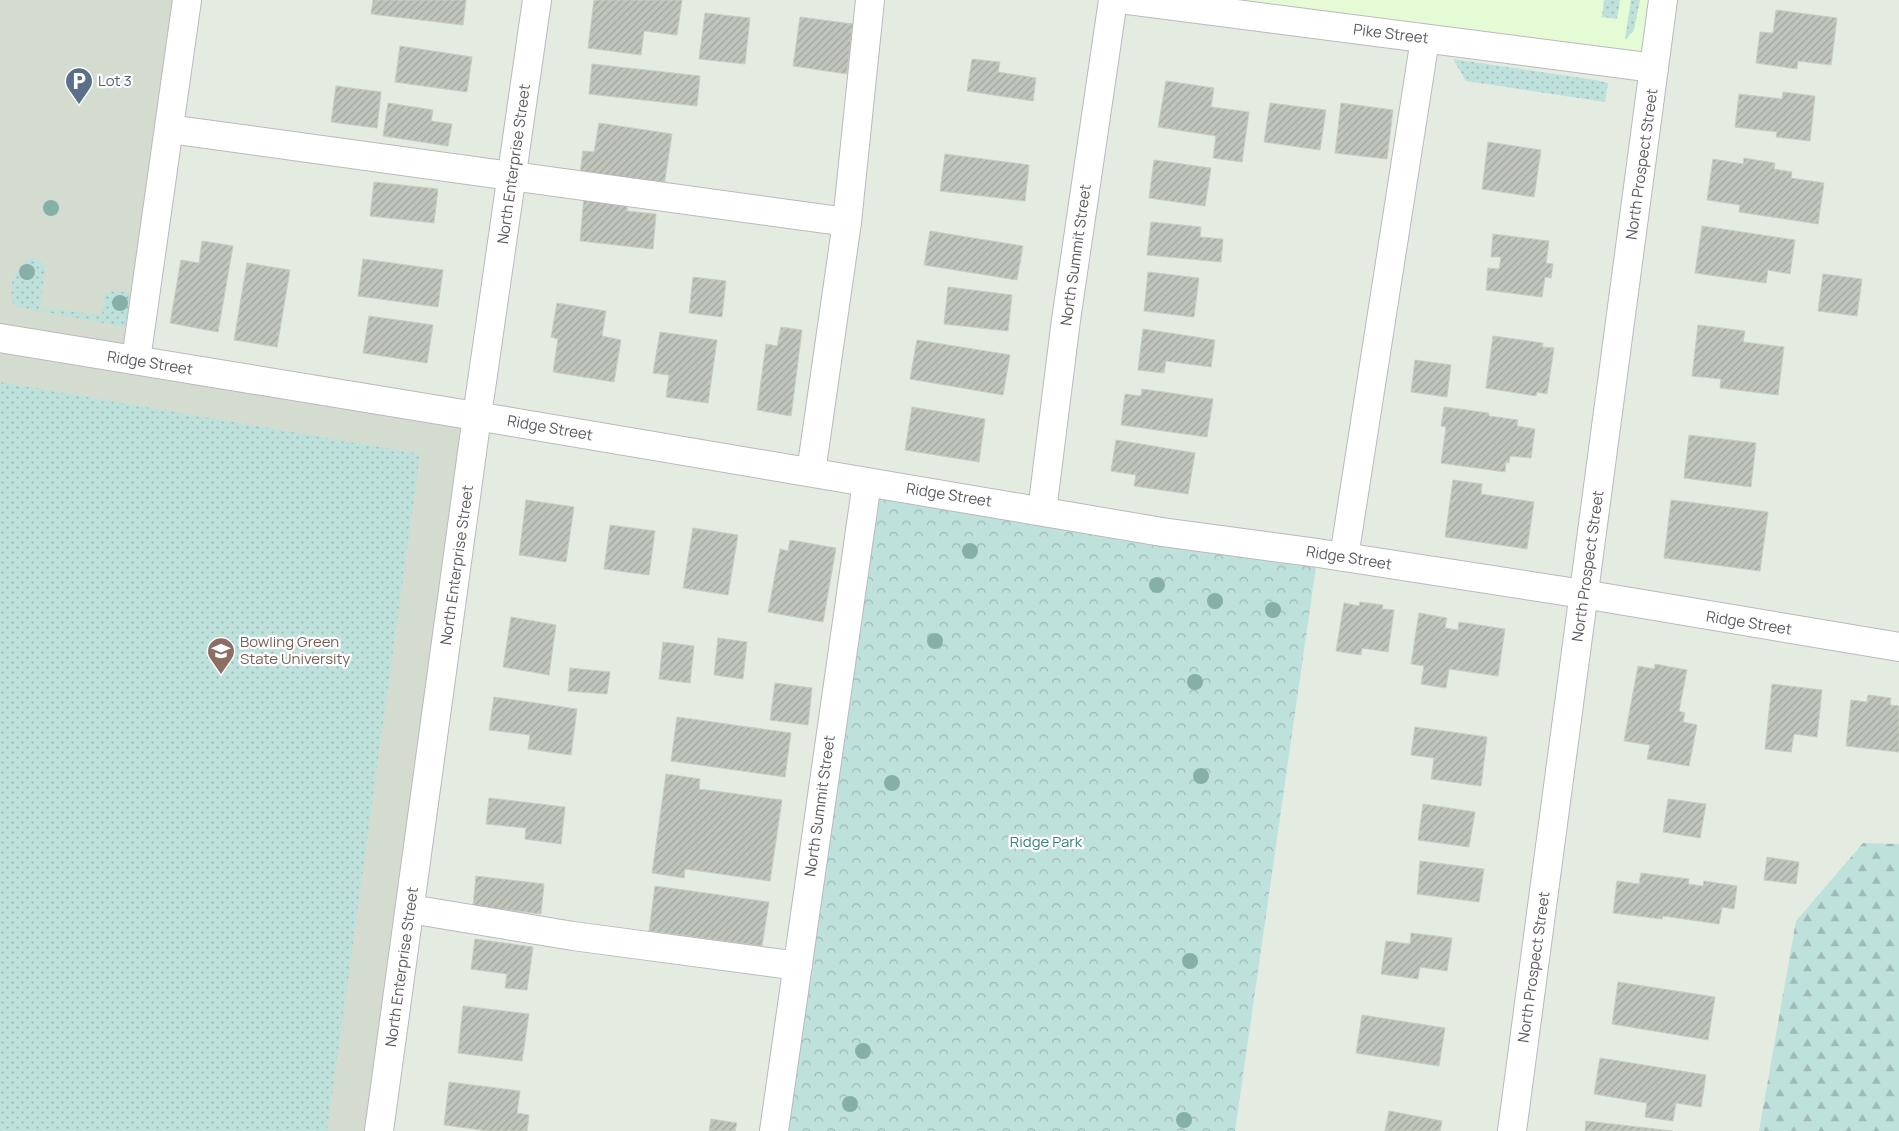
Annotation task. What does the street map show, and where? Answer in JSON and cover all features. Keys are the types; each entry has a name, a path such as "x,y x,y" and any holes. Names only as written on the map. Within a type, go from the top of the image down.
{"street":[{"path":"136,360 187,0"},
{"name":"North Enterprise Street","path":"379,1131 477,416 537,0"},
{"path":"811,472 847,222 870,0"},
{"name":"North Summit Street","path":"1042,511 1066,320 1113,0"},
{"name":"Pike Street","path":"1128,0 1654,68"},
{"name":"North Prospect Street","path":"1512,1131 1663,0"},
{"path":"1344,557 1425,38"},
{"path":"169,129 847,222"},
{"name":"Ridge Street","path":"0,338 477,416 1162,532 1344,557 1899,646"},
{"name":"North Summit Street","path":"774,1131 867,482"},
{"path":"410,909 573,936 798,966"}],"shaded area":[{"name":"Bowling Green State University","path":"0,0 187,0 137,360 477,416 379,1131 0,1131"},
{"path":"1128,0 1663,0 1654,68"}],"green space":[{"path":"1604,0 1620,0 1617,19 1602,17"},
{"path":"1631,0 1640,0 1634,30 1625,40"},
{"path":"1453,59 1608,83 1605,102 1466,81"},
{"path":"29,258 38,259 45,267 40,308 102,315 105,293 116,291 139,294 135,329 14,306 11,291 13,279"},
{"name":"Bowling Green State University","path":"0,382 420,454 327,1131 0,1131"},
{"name":"Ridge Park","path":"867,482 1318,553 1235,1131 774,1131"},
{"path":"1863,843 1899,844 1899,1131 1759,1131 1796,921"}],"building":[{"path":"373,0 466,0 463,25 371,14"},
{"path":"594,0 682,0 677,35 644,31 641,55 588,48"},
{"path":"1776,10 1837,18 1831,65 1798,61 1797,69 1756,63 1760,32 1773,33"},
{"path":"705,13 750,18 745,64 699,59"},
{"path":"800,17 853,24 847,74 793,66"},
{"path":"400,46 472,57 467,92 395,82"},
{"path":"972,59 1000,62 998,72 1036,78 1033,101 967,91"},
{"path":"592,64 700,76 697,106 589,94"},
{"path":"1166,81 1214,88 1211,107 1249,112 1242,162 1213,158 1216,136 1158,127"},
{"path":"336,86 381,92 377,128 331,122"},
{"path":"1783,92 1815,96 1810,141 1776,137 1777,132 1735,127 1739,94 1782,99"},
{"path":"388,103 433,110 431,121 452,124 448,146 383,136"},
{"path":"1270,103 1326,110 1320,150 1264,142"},
{"path":"1341,103 1393,110 1387,159 1335,153"},
{"path":"599,123 672,134 664,186 580,174 583,151 594,152"},
{"path":"1488,142 1541,150 1534,197 1482,189"},
{"path":"945,154 1029,165 1025,201 940,191"},
{"path":"1744,158 1775,163 1774,169 1792,172 1791,178 1824,183 1818,224 1739,212 1740,205 1707,200 1713,159 1743,164"},
{"path":"1154,160 1211,168 1205,206 1149,198"},
{"path":"374,182 438,189 434,223 370,216"},
{"path":"584,196 628,201 627,211 656,214 653,249 580,241"},
{"path":"1151,222 1201,227 1200,237 1223,239 1221,262 1147,255"},
{"path":"1702,226 1795,240 1790,274 1768,270 1766,283 1695,273"},
{"path":"930,231 1023,246 1017,280 924,265"},
{"path":"1493,234 1549,241 1546,263 1553,264 1551,278 1545,277 1542,297 1486,290 1488,268 1499,269 1501,257 1491,257"},
{"path":"202,241 233,246 218,332 170,323 181,260 199,263"},
{"path":"363,259 443,270 438,307 358,296"},
{"path":"247,263 290,270 277,347 234,340"},
{"path":"1148,272 1199,278 1194,317 1144,311"},
{"path":"1823,274 1862,279 1857,316 1818,311"},
{"path":"693,277 726,281 722,317 689,313"},
{"path":"948,287 1012,295 1008,331 944,324"},
{"path":"557,303 606,311 602,336 621,340 614,382 553,372 558,339 551,337"},
{"path":"369,316 433,325 427,363 363,353"},
{"path":"1698,325 1745,331 1743,342 1784,347 1778,395 1720,388 1721,379 1692,376"},
{"path":"781,327 802,330 791,416 757,410 766,344 777,346"},
{"path":"1143,329 1215,340 1211,367 1166,361 1164,373 1138,370"},
{"path":"660,332 717,340 708,403 666,397 669,375 653,373"},
{"path":"1493,336 1543,343 1542,347 1554,348 1547,394 1537,392 1536,396 1486,388"},
{"path":"917,340 1010,355 1003,395 910,379"},
{"path":"1415,360 1451,365 1447,397 1411,392"},
{"path":"1142,389 1213,399 1207,437 1121,425 1125,394 1141,396"},
{"path":"912,407 985,419 979,462 905,450"},
{"path":"1444,407 1489,413 1489,416 1518,420 1517,426 1535,429 1531,458 1510,456 1509,463 1506,462 1505,472 1441,463 1446,427 1441,426"},
{"path":"1689,435 1756,443 1751,487 1684,478"},
{"path":"1116,440 1195,453 1188,494 1134,486 1136,475 1111,471"},
{"path":"1453,480 1482,484 1481,494 1534,502 1527,549 1445,537"},
{"path":"526,500 574,507 566,562 519,555"},
{"path":"1671,500 1768,512 1760,571 1664,558"},
{"path":"610,525 655,531 649,575 604,569"},
{"path":"693,528 738,535 728,595 683,588"},
{"path":"790,540 836,548 823,622 768,612 780,549 788,551"},
{"path":"1360,602 1383,605 1382,609 1394,610 1388,652 1362,648 1361,655 1336,651 1344,603 1359,606"},
{"path":"1419,613 1447,618 1445,628 1458,630 1459,622 1505,629 1498,676 1449,669 1446,688 1421,684 1424,666 1411,664"},
{"path":"511,617 556,625 549,675 503,667"},
{"path":"718,638 747,642 743,679 714,675"},
{"path":"663,642 694,646 690,683 659,679"},
{"path":"1655,664 1687,670 1679,711 1685,713 1683,722 1697,725 1689,766 1647,759 1650,745 1624,741 1638,666 1654,669"},
{"path":"570,668 610,672 607,694 568,691"},
{"path":"775,683 812,688 808,725 770,720"},
{"path":"1772,684 1822,690 1817,737 1794,734 1791,752 1765,749"},
{"path":"1868,695 1891,698 1890,705 1899,706 1899,752 1846,746 1851,700 1867,702"},
{"path":"494,697 577,709 571,755 528,749 530,735 489,730"},
{"path":"677,717 791,733 785,777 671,761"},
{"path":"1415,727 1487,737 1481,786 1431,779 1434,758 1411,755"},
{"path":"666,774 700,779 699,789 782,800 770,881 685,869 684,878 652,873"},
{"path":"489,798 565,807 561,844 525,839 526,828 486,824"},
{"path":"1668,799 1706,804 1700,838 1663,832"},
{"path":"1423,804 1475,812 1469,847 1418,840"},
{"path":"1767,857 1799,862 1796,884 1764,880"},
{"path":"1420,861 1484,869 1479,902 1417,894"},
{"path":"1641,873 1689,879 1688,884 1703,886 1704,881 1737,886 1734,909 1722,907 1719,924 1663,916 1662,919 1613,913 1617,881 1639,884"},
{"path":"476,876 544,884 541,914 473,906"},
{"path":"655,886 769,902 762,946 649,931"},
{"path":"1411,933 1452,938 1447,971 1420,967 1418,979 1381,974 1386,941 1410,944"},
{"path":"475,939 533,947 527,990 505,988 507,974 471,969"},
{"path":"1618,982 1715,997 1708,1040 1612,1024"},
{"path":"463,1006 529,1014 522,1061 458,1053"},
{"path":"1362,1015 1445,1028 1439,1066 1356,1053"},
{"path":"1600,1058 1706,1075 1701,1107 1676,1103 1673,1121 1645,1117 1647,1103 1594,1094"},
{"path":"449,1082 520,1091 517,1113 529,1115 527,1131 488,1131 444,1125"},
{"path":"1389,1111 1442,1121 1440,1131 1385,1131"},
{"path":"711,1119 737,1123 735,1131 709,1131"},
{"path":"1586,1121 1673,1131 1585,1131"}],"place":[{"name":"Lot 3","path":"79,105"},
{"name":"Bowling Green State University","path":"221,675"}]}
